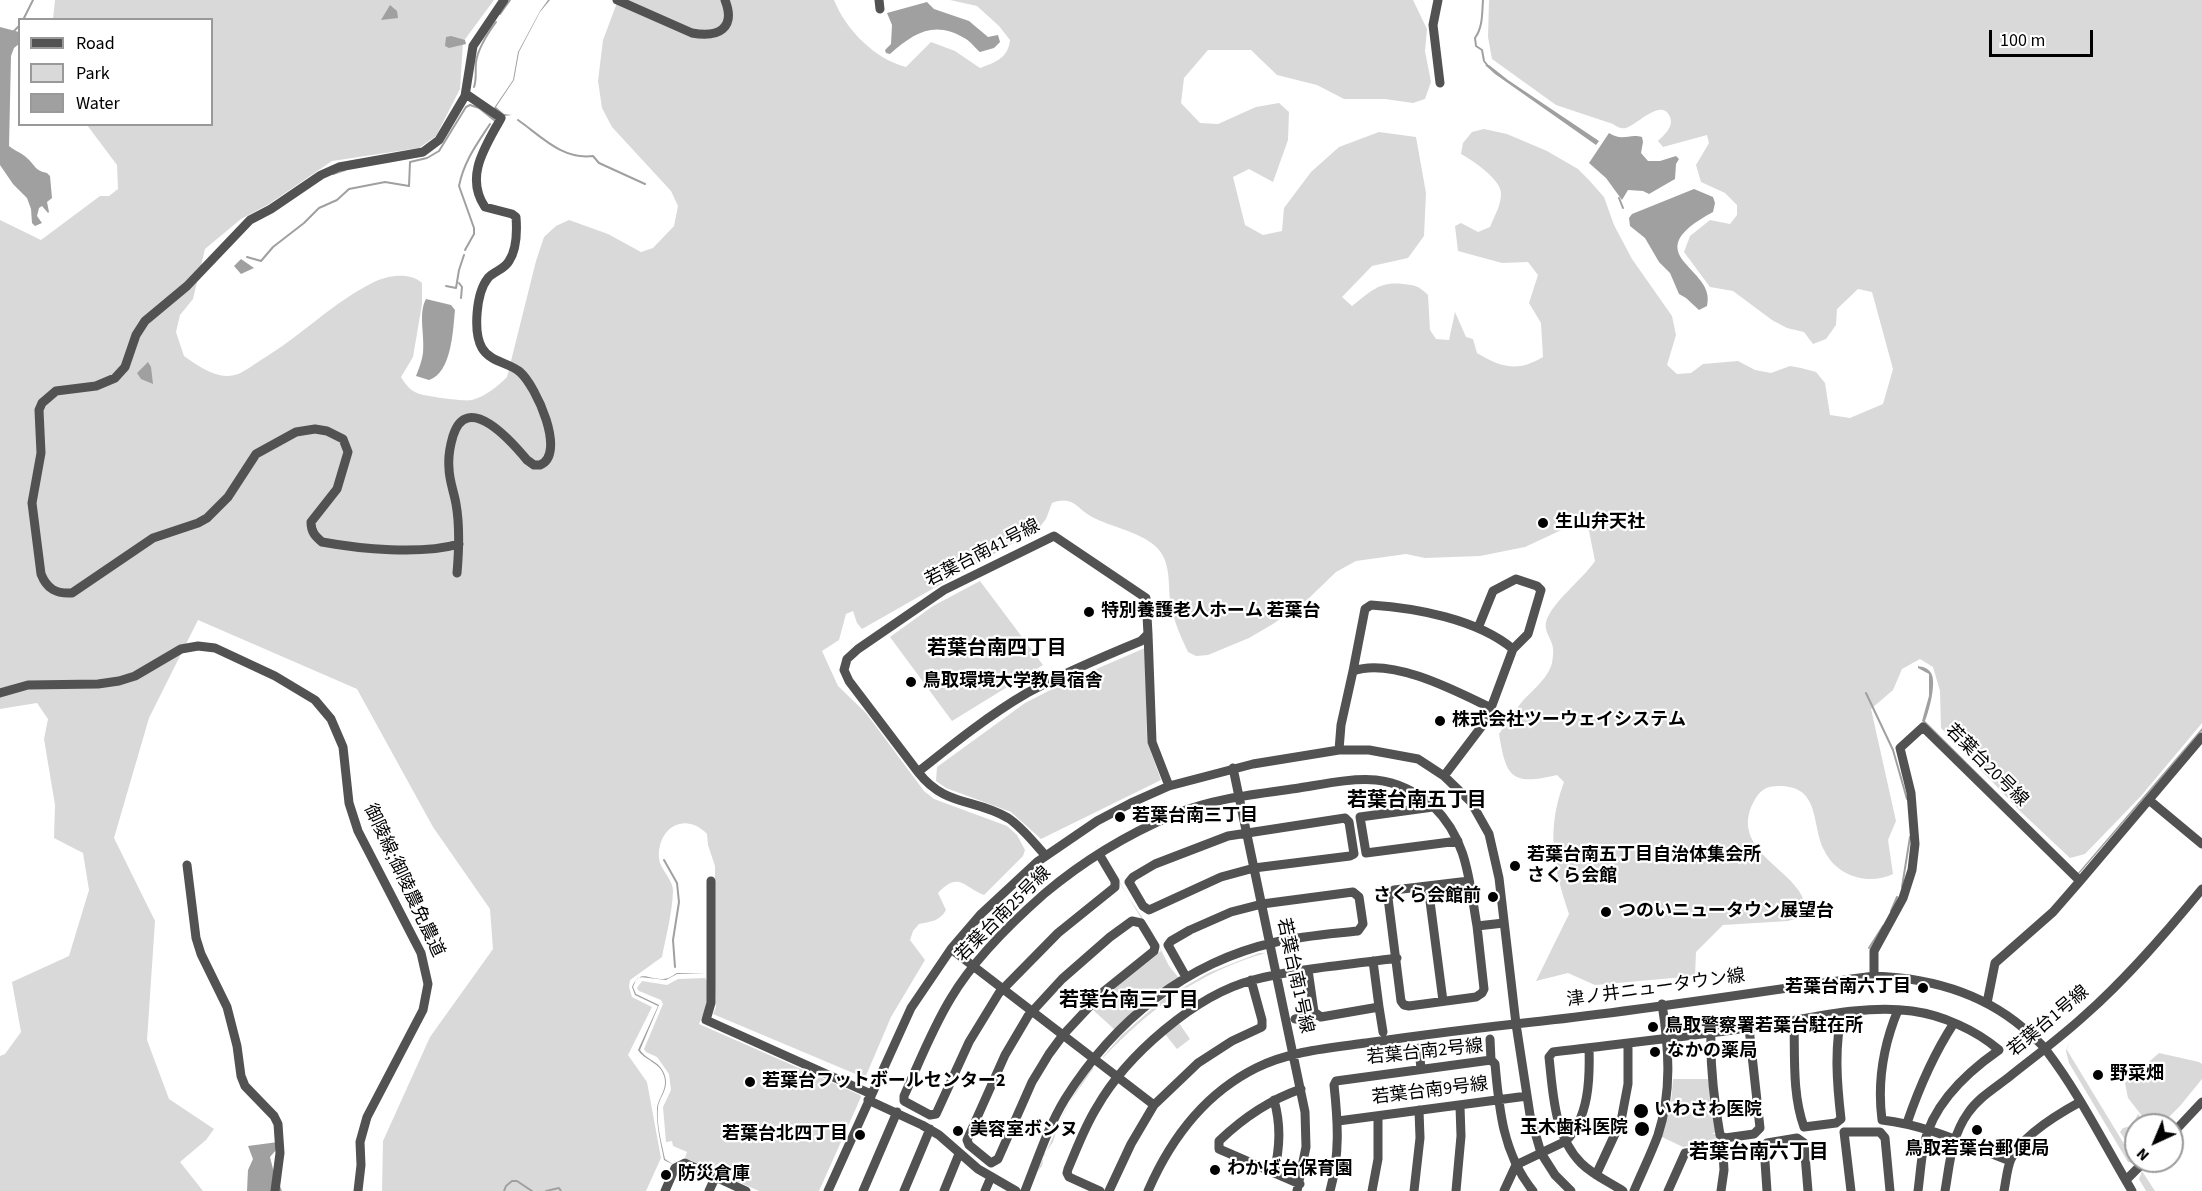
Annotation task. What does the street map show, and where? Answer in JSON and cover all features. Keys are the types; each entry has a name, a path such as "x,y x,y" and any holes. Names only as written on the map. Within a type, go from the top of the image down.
{"street":[{"path":"459,544 445,548 404,550 322,542 315,536 311,522 337,489 348,452 343,440 336,435 315,429 296,432 256,454 228,497 207,518 153,538 72,593 64,594 52,590 45,584 39,562 32,503 41,453 39,411 46,398 56,391 96,386 112,381 125,367 136,335 145,321 154,311 187,286 250,220 339,167 423,152 432,147 439,140 466,94 473,46 504,0"},
{"path":"617,0 692,33 705,35 721,31 727,23 730,13 725,0"},
{"path":"1438,0 1433,25 1440,83"},
{"path":"457,573 459,526 449,463 452,441 459,423 467,418 478,418 489,423 534,465 540,465 548,460 552,443 547,424 530,384 519,371 488,356 483,350 477,333 478,312 487,279 509,263 515,245 517,224 516,217 512,214 484,207 480,201 476,169 501,118 466,94"},
{"name":"若葉台南41号線","path":"1045,855 1010,819 988,809 943,795 927,783 849,681 844,670 847,659 944,590 1054,536 1146,598 1148,634"},
{"path":"1444,776 1485,722 1513,649 1528,634 1541,590 1537,586 1516,579 1493,591 1478,628"},
{"path":"1339,750 1341,725 1365,609 1371,605 1416,610 1478,628 1513,649"},
{"path":"918,772 957,740 1026,694 1079,666 1141,641 1148,634"},
{"path":"1148,634 1152,742 1169,786"},
{"name":"御陵線;御陵農免農道","path":"0,693 28,685 98,684 118,681 135,676 181,649 198,646 215,648 275,676 315,700 331,719 344,747 349,803 358,831 422,953 428,984 423,1010 367,1117 360,1142 361,1165 358,1191"},
{"path":"1353,671 1384,670 1418,676 1448,686 1491,708"},
{"name":"若葉台20号線","path":"1874,976 1874,951 1903,898 1912,870 1915,844 1914,817 1911,793 1900,748 1920,728 1927,730 2080,881"},
{"path":"1987,1003 1995,963 2053,912 2202,737"},
{"path":"828,1191 911,1008 951,949 1012,882 1045,855 1097,822 1169,786 1233,768 1339,750 1369,750 1418,759 1444,776 1471,802 1489,834 1499,878 1516,1024 1535,1137 1541,1153 1555,1175 1571,1191"},
{"name":"若葉台南1号線","path":"1233,768 1301,1089 1306,1131 1299,1187"},
{"name":"若葉台南25号線","path":"1099,854 1116,881 1115,887 1058,933 999,993 977,1028 936,1114 930,1115 904,1101 904,1096 938,1021 965,977 1043,895 1070,873 1099,854 1143,828 1178,813 1212,802 1238,797 1349,781 1374,780 1399,786 1421,796 1433,807 1452,828 1466,859 1477,926 1483,991 1476,997 1443,1001"},
{"path":"2149,800 2202,844"},
{"path":"1433,807 1360,817 1366,853 1458,841"},
{"path":"1345,818 1349,822 1354,854 1350,856 1254,868 1221,877 1149,910 1143,906 1129,882 1133,877 1155,864 1228,836 1345,818"},
{"path":"187,865 196,938 201,954 227,1007 237,1046 241,1076 245,1086 274,1116 278,1124 280,1153 275,1191"},
{"path":"711,881 711,1003 706,1020 869,1097 930,1130 991,1177 1016,1191"},
{"path":"1428,886 1443,1001 1404,1005 1401,1001 1389,898 1394,890 1469,881"},
{"name":"若葉台1号線","path":"1946,1191 1948,1166 1955,1140 1969,1112 1982,1098 2110,992 2139,963 2202,889"},
{"path":"1025,1191 1064,1100 1093,1058 1145,1005 1186,977 1227,958 1271,943 1358,931 1363,924 1359,897 1353,892 1262,903 1230,912 1190,930 1170,942 1170,950 1186,977"},
{"path":"1132,921 1141,923 1155,946 1154,951 1103,992 1063,1035 1036,1075 998,1159 991,1162 969,1145 968,1138 1005,1054 1028,1017 1062,979 1110,937 1132,921"},
{"path":"1477,926 1504,923"},
{"path":"951,949 1154,1105"},
{"path":"1100,1191 1071,1178 1067,1175 1067,1171 1097,1106 1118,1076 1149,1043 1175,1021 1203,1003 1251,980 1397,958"},
{"path":"1373,961 1383,1032"},
{"path":"1308,970 1316,1015"},
{"name":"津ノ井ニュータウン線","path":"1148,1191 1165,1155 1186,1123 1202,1106 1255,1068 1294,1054 1874,976 1891,976 1951,987 1998,1008 2018,1023 2045,1048 2080,1102 2132,1191"},
{"path":"1109,1191 1135,1137 1154,1105 1198,1063 1232,1041 1262,1027 1251,980"},
{"path":"1634,1191 1662,1122 1667,1096 1667,1037 1662,1004"},
{"path":"1295,1019 1379,1007"},
{"path":"1898,1010 1888,1034 1883,1055 1880,1077 1882,1120 1906,1123 1930,1130 2010,1161"},
{"path":"1623,1191 1596,1175 1580,1161 1566,1141 1556,1112 1549,1057 1553,1052 1749,1028 1842,1013 1898,1010 1914,1011 1954,1023 1999,1050 1953,1088 1942,1105 1925,1142 1918,1191"},
{"path":"1794,1021 1796,1080 1800,1117 1804,1127 1836,1123 1841,1119 1836,1066 1842,1013"},
{"path":"1906,1123 1923,1079 1954,1023"},
{"path":"1711,1032 1710,1064 1715,1105 1720,1135 1725,1138 1754,1134 1760,1128 1749,1028"},
{"path":"1490,1039 1491,1060"},
{"path":"1596,1175 1621,1121 1628,1084 1628,1043"},
{"path":"1419,1048 1421,1069"},
{"path":"1504,1191 1516,1165 1566,1141 1573,1135 1584,1106 1590,1077 1589,1048"},
{"name":"若葉台南2号線","path":"1330,1191 1337,1155 1338,1121 1334,1085 1336,1081 1491,1060 1495,1064 1498,1100 1506,1143 1522,1178 1533,1191"},
{"path":"1299,1187 1274,1173 1219,1149 1219,1141 1239,1122 1274,1100 1301,1089"},
{"name":"若葉台南9号線","path":"1338,1121 1460,1107 1527,1096"},
{"path":"1274,1100 1279,1116 1280,1134 1274,1173"},
{"path":"2004,1191 2010,1161 2014,1153 2031,1135 2060,1113 2080,1102"},
{"path":"2184,1121 2202,1102"},
{"path":"1456,1191 1461,1136 1460,1107"},
{"path":"1414,1191 1420,1138 1419,1110"},
{"path":"863,1191 897,1112"},
{"path":"1372,1191 1378,1160 1378,1116"},
{"path":"904,1191 930,1130"},
{"path":"1851,1191 1845,1131 1880,1132 1885,1138 1890,1191"},
{"path":"1767,1191 1764,1147 1767,1143 1797,1138 1804,1143 1808,1191"},
{"path":"1668,1191 1685,1153 1717,1149 1723,1153 1724,1170 1721,1191"},
{"path":"944,1191 959,1154"},
{"path":"665,1191 675,1168 685,1163 746,1191"},
{"path":"2126,1180 2133,1173"},
{"path":"985,1191 991,1177"},
{"path":"709,1191 715,1178"}],"green space":[{"path":"55,0 494,0 463,42 460,89 436,136 419,148 332,161 269,204 241,219 205,249 193,299 180,315 176,332 184,356 216,374 231,376 241,373 275,351 359,290 386,278 412,277 422,283 422,304 413,357 401,377 414,392 435,397 472,400 491,391 507,377 536,261 544,237 556,226 569,220 608,234 641,252 653,248 674,226 678,206 671,191 612,127 602,108 598,81 603,40 618,0 834,0 846,22 863,42 894,63 906,67 931,42 955,51 980,68 1004,55 1010,40 999,26 977,6 950,0 1413,0 1427,29 1425,51 1431,82 1425,99 1413,103 1385,99 1344,99 1317,85 1277,75 1251,50 1208,50 1184,78 1181,103 1200,123 1218,124 1256,107 1279,103 1289,112 1288,140 1273,182 1249,169 1233,177 1245,225 1263,235 1282,231 1284,208 1311,172 1339,147 1379,132 1416,137 1426,193 1424,236 1408,258 1372,266 1342,297 1352,306 1370,292 1387,284 1407,284 1417,287 1428,295 1430,330 1436,339 1449,340 1455,312 1466,337 1473,339 1477,353 1502,365 1526,365 1543,357 1541,323 1529,303 1538,275 1528,262 1502,263 1458,251 1455,226 1461,223 1478,232 1490,227 1501,198 1500,189 1492,177 1461,154 1463,143 1472,132 1484,129 1507,134 1547,151 1578,169 1604,197 1614,225 1632,259 1672,316 1676,335 1667,365 1677,374 1691,373 1703,364 1738,361 1755,370 1771,373 1790,366 1801,368 1816,372 1825,383 1830,415 1850,418 1883,404 1893,369 1872,292 1858,289 1837,309 1836,325 1826,339 1813,344 1804,332 1787,328 1772,320 1733,291 1710,287 1684,252 1690,236 1710,220 1730,224 1737,215 1737,205 1725,193 1701,182 1696,165 1709,143 1707,135 1663,147 1658,141 1668,130 1671,121 1666,112 1661,110 1649,114 1631,126 1622,128 1556,105 1492,59 1488,37 1489,0 2202,0 2202,723 2141,796 2085,854 2070,858 2021,812 1941,728 1940,691 1933,667 1920,659 1902,669 1893,690 1871,709 1896,821 1888,840 1893,874 1863,879 1836,866 1824,850 1808,799 1802,792 1792,788 1770,787 1761,791 1754,801 1748,820 1751,836 1759,850 1797,888 1804,901 1805,916 1788,921 1723,925 1696,952 1695,976 1595,985 1568,973 1536,981 1569,914 1559,880 1553,832 1558,800 1564,782 1557,775 1530,779 1513,775 1508,769 1499,734 1521,703 1543,680 1550,669 1553,648 1546,631 1546,622 1554,607 1595,561 1589,531 1586,528 1568,527 1525,547 1480,556 1425,558 1406,554 1356,561 1336,572 1308,599 1273,624 1249,638 1208,655 1196,656 1188,652 1176,623 1171,605 1167,566 1160,551 1140,536 1092,517 1070,502 1059,501 1052,503 1046,519 1038,529 862,629 853,611 846,614 839,640 822,651 838,686 866,713 924,791 934,799 1007,826 1017,835 1025,850 1023,856 984,895 956,882 945,886 938,893 946,910 938,919 919,924 913,931 910,940 925,960 891,1017 865,1078 713,1014 716,1007 715,866 707,834 699,827 682,824 668,831 660,847 660,862 673,888 662,957 630,980 629,987 632,997 652,1007 628,1055 647,1082 661,1158 646,1191 382,1191 383,1141 430,1037 493,949 490,909 433,827 357,689 198,620 149,718 114,838 155,921 147,1040 169,1099 214,1129 206,1140 180,1162 203,1191 0,1191 0,1056 5,1054 21,1032 12,982 69,956 89,890 83,853 54,838 55,805 44,739 48,719 37,703 0,709 0,220 41,240 100,196 109,196 118,189 117,165 88,126 213,126 213,18 53,18"},
{"path":"980,581 1043,665 952,721 890,637 933,606"},
{"path":"1145,648 1147,741 1161,780 1041,839 1011,812 946,788 936,781 937,767 1025,703 1066,682"},
{"path":"1106,857 1127,895 1151,930 1169,966 1179,978 1115,1030 1092,1009 1106,994 1161,951 1105,859"},
{"path":"1259,953 1266,953 1220,970 1177,994 1139,1023 1103,1058 1121,1036 1162,1000 1208,973"},
{"name":"若葉台フットボールセンター2","path":"705,978 707,1005 699,1024 860,1095 819,1191 759,1191 685,1158 687,1152 673,1146 672,1141 666,1142 663,1107 671,1090 669,1074 657,1057 644,1049 663,1004 661,1000 637,988 642,981 667,985 678,979"},
{"path":"1179,1023 1190,1039 1177,1049 1165,1034"},
{"path":"2069,1042 2067,1050 2124,1144 2124,1155 2069,1063 2066,1051"},
{"path":"2159,1053 2202,1064 2202,1079 2173,1113 2140,1113 2128,1098 2125,1083"},
{"path":"1092,1066 1093,1069 1069,1103 1053,1142 1046,1152 1067,1106"},
{"path":"1673,1079 1708,1079 1716,1132 1712,1134 1717,1134 1718,1141 1683,1147 1662,1137 1671,1103"},
{"path":"2143,1173 2155,1191 2146,1191 2139,1179"}],"water":[{"path":"550,0 540,12 519,52 514,80 496,107 504,114 512,115 504,116 494,108 513,80 518,52 540,11"},
{"path":"927,2 934,9 969,21 988,37 998,35 1000,42 994,48 980,52 955,33 935,30 917,35 890,54 886,53 885,50 891,44 892,25 887,13"},
{"path":"390,5 397,11 398,18 381,20"},
{"path":"0,27 18,32 18,45 11,56 9,146 50,176 52,198 47,202 49,212 42,206 37,216 42,223 35,226 32,223 27,198 13,184 0,165"},
{"path":"446,37 465,40 466,44 449,48 445,46"},
{"path":"1485,65 1489,65 1599,141 1596,145"},
{"path":"1609,133 1618,137 1642,137 1641,153 1648,161 1660,161 1676,156 1679,159 1676,164 1675,179 1649,194 1643,191 1628,190 1622,200 1606,178 1589,163"},
{"path":"1694,189 1713,197 1715,203 1713,212 1690,227 1679,240 1678,251 1683,261 1701,281 1707,293 1707,306 1699,310 1679,294 1670,273 1659,262 1645,238 1630,226 1629,218 1632,214"},
{"path":"241,259 254,268 241,274 234,266"},
{"path":"426,299 451,305 455,310 447,360 437,376 429,380 416,376 423,353 422,311"},
{"path":"148,362 151,367 153,384 141,379 137,373"},
{"path":"1918,666 1924,667 1933,677 1932,697 1925,721 2078,873 2202,728 2202,731 2078,875 1922,721 1929,696 1929,674"},
{"path":"677,973 706,973 677,974 666,980 640,977 663,979"},
{"path":"636,981 633,987 636,994 659,1005 640,1050 660,1067 665,1076 666,1085 658,1107 658,1120 665,1159 674,1165 664,1160 658,1128 657,1108 664,1089 664,1076 656,1065 638,1050 658,1006 635,995 632,987"},
{"path":"278,1142 276,1150 270,1157 282,1191 247,1191 248,1170 253,1159 248,1146"}],"waterway":[{"path":"24,18 33,0"},
{"path":"500,14 510,0"},
{"path":"1483,0 1481,25 1475,38 1476,46 1482,50 1484,61 1488,66"},
{"path":"474,87 479,51 496,22"},
{"path":"13,32 18,27"},
{"path":"247,257 261,261 273,247 319,208 337,200 349,189 385,182 409,186 410,162 427,158 439,151 466,107 470,105 479,108 494,120"},
{"path":"518,120 552,146 571,154 593,156 599,163 645,184"},
{"path":"465,250 474,234 474,228 459,186 468,161 490,124"},
{"path":"333,174 345,170"},
{"path":"1619,198 1623,208"},
{"path":"446,286 456,288 464,255"},
{"path":"459,283 462,287 461,298"},
{"path":"1866,693 1893,750 1907,799"},
{"path":"1902,887 1910,837"},
{"path":"664,860 677,883 679,902 673,940 675,967"},
{"path":"1891,911 1897,897"},
{"path":"1869,948 1883,926"},
{"path":"504,1191 512,1181 517,1181 532,1191"},
{"path":"546,1191 559,1188 561,1191"}],"place":[{"name":"生山弁天社","path":"1543,523"},
{"name":"特別養護老人ホーム 若葉台","path":"1089,612"},
{"name":"鳥取環境大学教員宿舎","path":"911,682"},
{"name":"株式会社ツーウェイシステム","path":"1440,721"},
{"name":"若葉台南三丁目","path":"1120,817"},
{"name":"若葉台南五丁目自治体集会所 さくら会館","path":"1515,866"},
{"name":"さくら会館前","path":"1493,897"},
{"name":"つのいニュータウン展望台","path":"1606,912"},
{"name":"若葉台南六丁目","path":"1923,988"},
{"name":"鳥取警察署若葉台駐在所","path":"1653,1027"},
{"name":"なかの薬局","path":"1655,1052"},
{"name":"野菜畑","path":"2098,1075"},
{"name":"若葉台フットボールセンター2","path":"750,1082"},
{"name":"いわさわ医院","path":"1641,1111"},
{"name":"玉木歯科医院","path":"1642,1129"},
{"name":"鳥取若葉台郵便局","path":"1977,1130"},
{"name":"美容室ボンヌ","path":"958,1131"},
{"name":"若葉台北四丁目","path":"860,1135"},
{"name":"わかば台保育園","path":"1215,1170"},
{"name":"防災倉庫","path":"666,1175"}],"district":[{"name":"若葉台南四丁目","path":"997,650"},
{"name":"若葉台南五丁目","path":"1417,802"},
{"name":"若葉台南三丁目","path":"1129,1002"},
{"name":"若葉台南六丁目","path":"1759,1154"}]}
